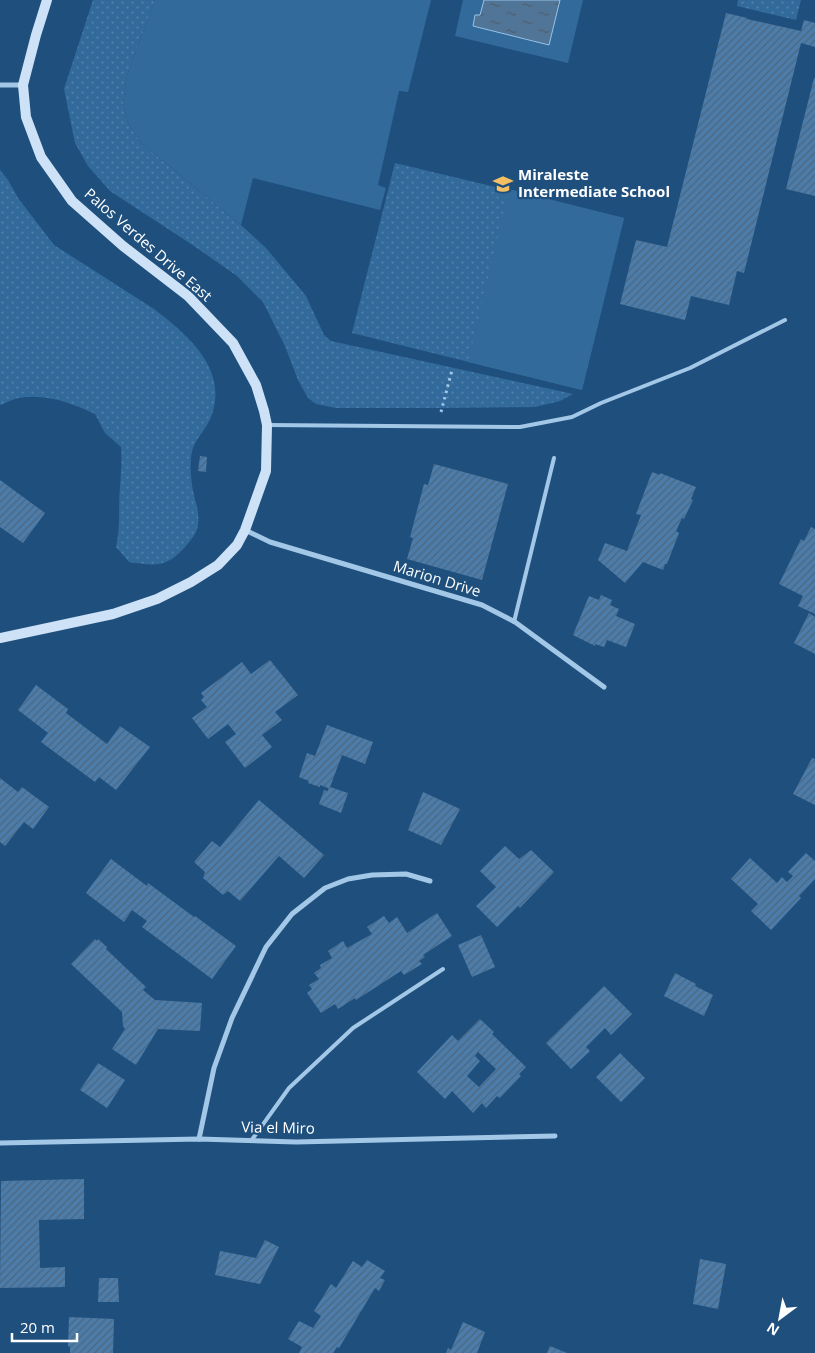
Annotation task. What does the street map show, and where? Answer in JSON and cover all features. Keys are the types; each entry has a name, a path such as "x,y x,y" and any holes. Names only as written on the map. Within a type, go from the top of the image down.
{"main road":[{"name":"Palos Verdes Drive East","path":"0,638 113,614 157,599 191,582 218,565 237,545 246,530 266,472 267,425 264,410 256,385 233,343 188,296 123,246 72,201 41,156 26,116 23,86 47,0"}],"street":[{"path":"0,85 23,86"},
{"name":"Marion Drive","path":"246,530 270,542 482,605 514,622 604,687"},
{"path":"199,1139 214,1068 232,1018 266,947 292,914 325,888 348,879 372,874 406,874 430,881"},
{"name":"Via el Miro","path":"0,1143 199,1139 296,1142 555,1136"}],"lane":[{"path":"267,425 520,427 553,422 572,417 601,403 690,368 785,320"},
{"path":"514,622 554,458"},
{"path":"251,1140 289,1088 353,1028 443,970"}],"path":[{"path":"441,412 452,370"}],"shaded area":[{"path":"93,0 155,0 127,75 123,103 128,123 141,143 241,225 266,248 306,296 324,335 331,341 573,394 560,401 535,407 336,408 316,404 308,398 263,302 237,276 110,191 88,166 75,143 64,89"},
{"path":"155,0 431,0 408,92 399,91 378,185 386,188 380,210 253,178 241,225 141,143 128,123 123,103 127,75"},
{"path":"463,0 583,0 568,63 455,36"},
{"path":"738,0 801,0 796,20 737,6"},
{"path":"395,163 624,218 582,390 352,333"},
{"path":"0,170 18,198 54,245 167,319 192,343 210,369 215,384 215,400 211,417 196,442 191,458 191,481 198,509 197,528 184,548 166,562 150,564 129,562 116,547 119,524 121,447 105,433 95,414 68,403 39,397 16,399 0,405"},
{"path":"509,189 624,218 582,390 468,362"}],"water":[{"path":"484,0 560,0 549,45 473,26 475,15 480,15"}],"building":[{"path":"726,13 801,31 804,20 815,23 815,47 801,43 744,273 737,271 729,305 691,296 685,320 620,304 636,240 667,247"},
{"path":"815,78 815,196 786,189"},
{"path":"200,456 207,457 206,472 198,471"},
{"path":"434,464 508,484 482,580 407,559 413,538 410,537 424,484 428,485"},
{"path":"652,472 660,475 660,473 696,487 691,499 693,500 676,531 679,533 663,570 643,562 625,583 598,560 605,543 627,551 641,515 636,514"},
{"path":"0,480 45,513 23,543 0,527"},
{"path":"811,527 815,529 815,614 798,606 803,596 779,584 801,539 804,541"},
{"path":"601,595 612,600 610,605 619,609 616,616 635,624 626,647 607,640 604,647 595,644 595,646 573,635 589,596 599,600"},
{"path":"809,613 815,617 815,654 794,643"},
{"path":"270,660 298,695 275,712 282,720 262,735 272,747 245,768 225,742 236,734 228,724 208,739 192,718 207,707 201,700 204,697 201,693 242,662 251,674"},
{"path":"36,685 68,709 66,713 107,744 120,726 150,747 116,790 99,777 95,782 41,742 48,733 18,710"},
{"path":"327,725 373,742 365,764 342,755 330,787 348,793 341,813 319,804 324,790 328,791 328,788 308,783 309,781 299,777 307,753 315,756"},
{"path":"812,758 815,759 815,805 793,794"},
{"path":"0,778 18,792 22,787 49,807 33,829 24,822 5,846 0,842"},
{"path":"423,792 460,809 441,845 408,830"},
{"path":"259,800 324,855 304,878 279,856 240,901 228,891 223,895 203,878 205,872 194,862 212,841 220,847"},
{"path":"505,846 519,859 531,850 554,872 520,908 518,906 497,927 476,906 496,887 480,871"},
{"path":"806,853 815,861 815,879 799,896 801,898 771,930 751,911 758,904 731,879 750,858 777,883 782,877 787,882 793,876 788,872"},
{"path":"111,859 147,886 148,883 236,946 212,979 142,927 147,921 132,910 124,922 86,893"},
{"path":"437,913 452,936 423,955 425,957 419,961 422,964 404,975 401,971 356,1000 355,998 338,1009 335,1004 321,1013 307,993 312,989 309,985 319,979 314,973 321,968 320,965 332,958 328,951 343,941 347,948 372,934 367,927 384,916 389,923 397,917 407,933"},
{"path":"481,935 495,967 472,977 458,945"},
{"path":"95,939 97,941 98,939 107,947 106,949 146,987 143,990 155,1000 202,1003 200,1031 158,1029 136,1065 112,1049 125,1029 122,1012 71,964"},
{"path":"675,973 713,995 704,1016 664,996"},
{"path":"604,986 632,1014 611,1035 605,1028 586,1047 590,1051 571,1069 546,1043"},
{"path":"480,1019 494,1032 492,1034 526,1067 519,1074 521,1076 500,1098 497,1096 486,1108 482,1103 473,1113 452,1091 445,1099 417,1072 452,1035 458,1041","holes":["478,1052 496,1069 479,1087 467,1076 480,1061 475,1056"]},
{"path":"620,1053 645,1078 621,1102 596,1077"},
{"path":"98,1063 125,1080 107,1108 80,1090"},
{"path":"84,1179 84,1219 39,1220 40,1268 65,1267 65,1287 0,1288 1,1181"},
{"path":"265,1240 279,1247 260,1284 215,1275 220,1251 256,1258"},
{"path":"700,1259 726,1264 718,1309 693,1304"},
{"path":"367,1260 385,1271 380,1278 385,1280 379,1291 375,1288 339,1348 337,1347 333,1353 299,1353 302,1347 288,1339 299,1321 313,1328 321,1316 314,1311 331,1284 336,1288 353,1261 362,1267"},
{"path":"99,1278 118,1278 119,1302 98,1302"},
{"path":"69,1317 114,1319 113,1353 70,1353 70,1347 68,1346"},
{"path":"463,1322 485,1332 477,1353 446,1353 448,1348 451,1350"},
{"path":"550,1346 567,1353 547,1353"}],"place":[{"name":"Miraleste Intermediate School","path":"503,184"}]}
